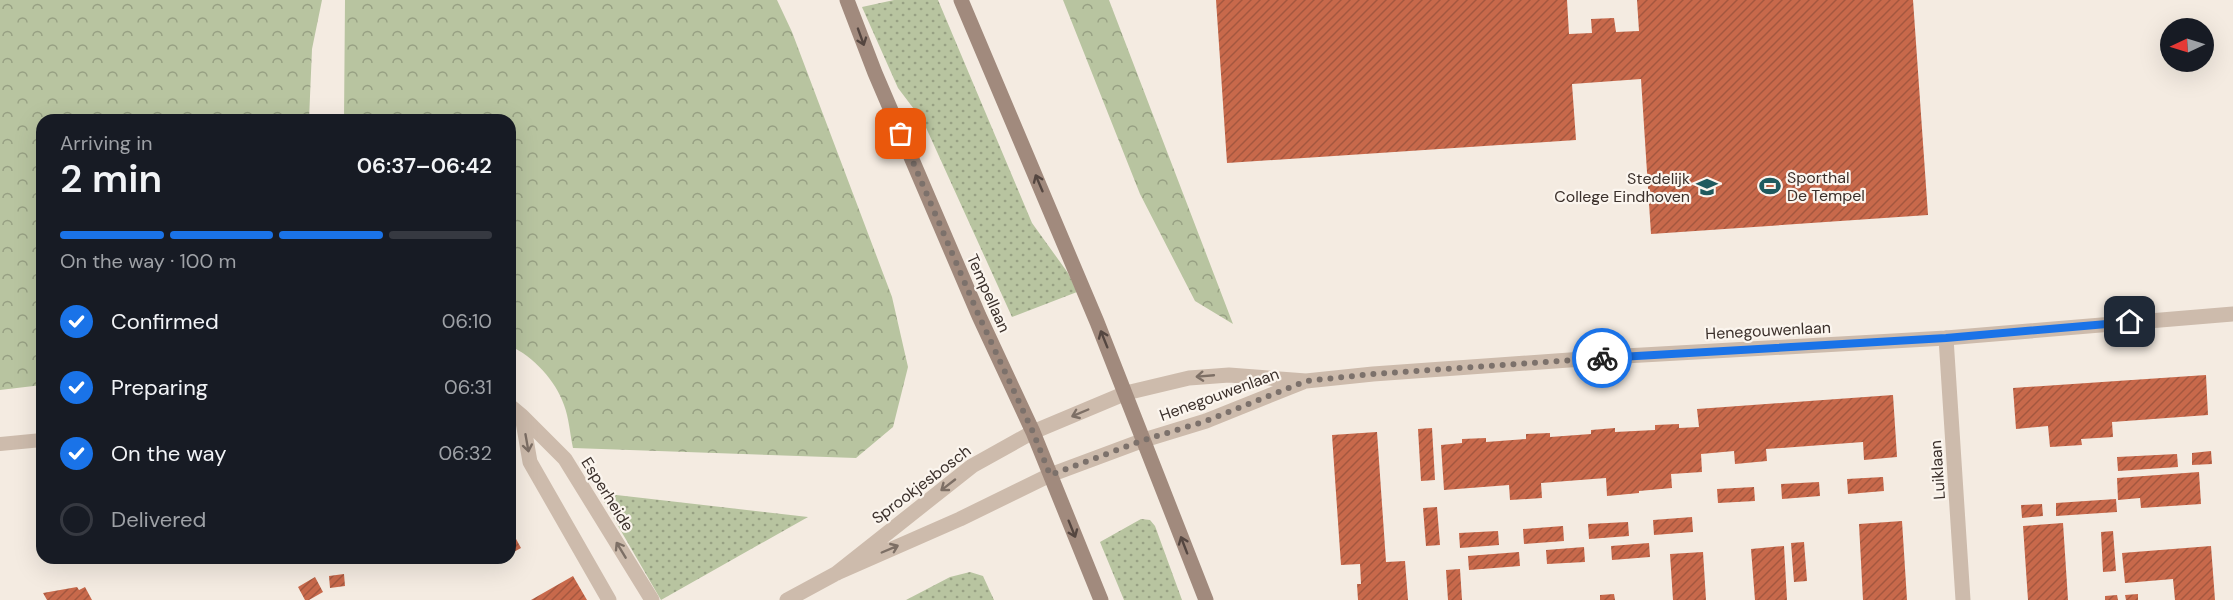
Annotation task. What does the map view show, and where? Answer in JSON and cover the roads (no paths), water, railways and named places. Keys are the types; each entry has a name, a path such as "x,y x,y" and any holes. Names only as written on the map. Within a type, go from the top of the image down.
{"main road":[{"name":"Tempellaan","path":"848,0 875,73 979,316 1033,432 1101,600"},
{"path":"961,0 1062,236 1206,600"}],"street":[{"name":"Henegouwenlaan","path":"1033,432 1126,393 1189,378 1229,375 1306,381 1372,374 1625,356 1946,338 2233,314"},
{"name":"Luiklaan","path":"1946,338 1963,600"},
{"name":"Henegouwenlaan","path":"1050,475 1144,440 1206,421 1306,381"},
{"name":"Esperheide","path":"516,411 565,459 652,600"},
{"path":"522,416 530,462 609,600"},
{"name":"Sprookjesbosch","path":"837,573 972,466 1033,432"},
{"name":"Sprookjesbosch","path":"787,600 837,573 960,519 1050,475"}],"lane":[{"path":"0,444 36,441"}],"place":[{"name":"Sporthal De Tempel","path":"1770,186"},
{"name":"Stedelijk College Eindhoven","path":"1707,187"}]}
